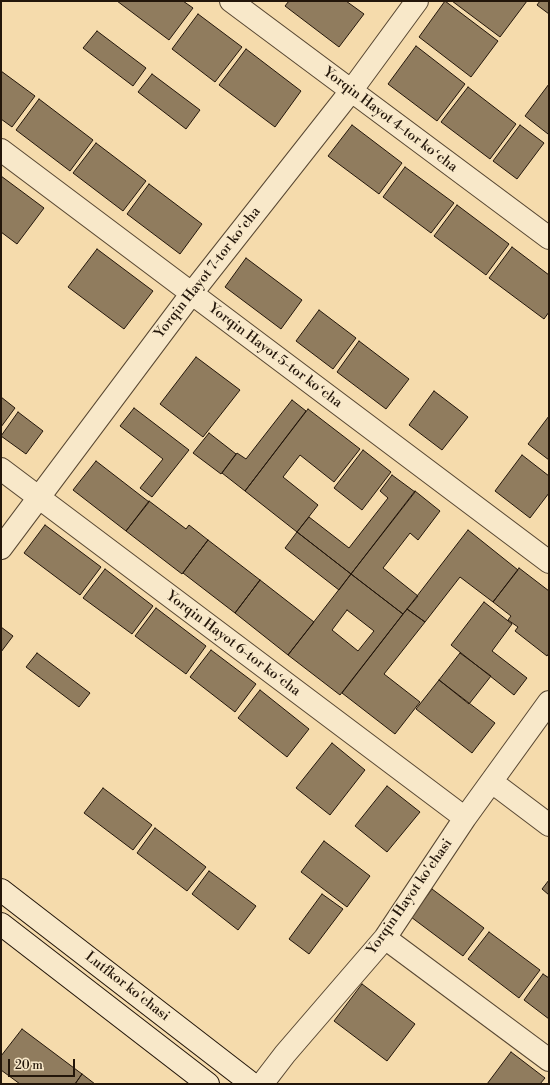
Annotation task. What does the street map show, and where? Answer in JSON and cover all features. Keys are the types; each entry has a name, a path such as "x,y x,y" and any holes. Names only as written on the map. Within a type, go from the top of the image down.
{"street":[{"name":"Yorqin Hayot 4-tor koʻcha","path":"231,1 549,238"},
{"name":"Yorqin Hayot 7-tor koʻcha","path":"1,548 192,293 350,91 418,1"},
{"name":"Yorqin Hayot 5-tor koʻcha","path":"1,150 549,562"},
{"name":"Yorqin Hayot 6-tor koʻcha","path":"1,469 465,818"},
{"name":"Yorqin Hayot ko'chasi","path":"262,1084 284,1054 385,938 465,818 549,702"},
{"path":"492,782 549,825"},
{"name":"Lutfkor ko'chasi","path":"1,890 252,1084"},
{"name":"Lutfkor ko'chasi","path":"1,924 208,1084"},
{"path":"385,938 549,1060"}],"building":[{"path":"117,1 183,1 193,8 169,40"},
{"path":"289,1 346,1 364,14 339,47 285,6"},
{"path":"445,1 498,41 471,77 419,37"},
{"path":"452,1 527,1 500,37"},
{"path":"540,1 549,1 549,14 537,5"},
{"path":"198,14 242,47 215,82 172,49"},
{"path":"97,31 146,68 133,86 83,48"},
{"path":"416,46 465,84 437,121 388,84"},
{"path":"246,49 301,91 275,127 219,85"},
{"path":"1,71 35,96 12,127 1,119"},
{"path":"152,74 200,110 186,129 138,92"},
{"path":"549,84 549,133 548,134 525,116"},
{"path":"468,87 516,124 490,159 441,122"},
{"path":"39,99 93,140 70,171 16,130"},
{"path":"352,125 402,163 379,194 328,156"},
{"path":"520,125 544,143 517,179 493,161"},
{"path":"96,143 146,181 123,211 73,173"},
{"path":"405,167 454,203 431,233 383,197"},
{"path":"1,176 44,208 17,244 1,232"},
{"path":"149,184 202,224 180,254 127,214"},
{"path":"457,205 509,244 486,275 434,236"},
{"path":"512,247 549,275 549,312 544,319 489,278"},
{"path":"97,249 153,291 124,329 68,287"},
{"path":"246,258 302,300 281,329 225,287"},
{"path":"319,310 356,338 333,369 296,341"},
{"path":"359,341 409,379 386,409 337,372"},
{"path":"196,357 240,390 203,437 160,404"},
{"path":"434,391 468,417 442,450 409,425"},
{"path":"1,397 15,408 1,427"},
{"path":"292,400 306,411 245,491 222,473 237,453 246,459"},
{"path":"134,408 189,450 152,497 140,488 163,459 120,426"},
{"path":"308,409 360,449 334,482 300,455 283,477 318,505 297,532 245,491"},
{"path":"18,412 43,431 26,454 1,436"},
{"path":"549,416 549,460 528,444"},
{"path":"209,433 236,454 221,474 193,453"},
{"path":"363,450 391,472 362,510 334,488"},
{"path":"522,455 549,476 549,493 530,518 495,491"},
{"path":"96,461 149,502 126,531 73,490"},
{"path":"392,475 415,492 351,574 297,532 309,517 349,548 388,498 380,491"},
{"path":"415,491 440,511 418,540 410,533 383,568 418,596 403,614 351,574"},
{"path":"149,501 186,529 189,525 208,540 182,574 126,531"},
{"path":"45,525 101,567 80,595 24,553"},
{"path":"468,530 518,570 493,602 460,577 425,622 407,609"},
{"path":"297,532 351,574 339,590 285,548"},
{"path":"208,540 260,580 235,613 183,573"},
{"path":"519,568 549,591 549,653 547,656 515,631 518,627 508,620 511,616 493,602"},
{"path":"105,569 153,606 132,634 83,598"},
{"path":"351,574 403,614 340,695 288,655","holes":["347,610 374,631 358,651 332,630"]},
{"path":"260,580 314,622 288,655 235,613"},
{"path":"484,602 512,624 492,651 527,678 514,695 451,645"},
{"path":"156,608 206,646 186,674 135,636"},
{"path":"407,609 425,622 384,674 420,702 395,734 342,693"},
{"path":"1,627 13,636 1,652"},
{"path":"211,650 256,684 235,712 190,677"},
{"path":"37,653 90,693 79,707 26,667"},
{"path":"460,653 491,676 469,704 439,680"},
{"path":"439,680 495,723 472,753 416,709"},
{"path":"260,690 309,729 287,757 238,718"},
{"path":"332,743 365,770 330,815 296,788"},
{"path":"387,786 420,812 387,852 355,826"},
{"path":"103,788 152,825 133,850 84,813"},
{"path":"155,828 206,867 187,891 137,853"},
{"path":"324,841 370,876 347,907 301,872"},
{"path":"209,871 256,906 238,930 192,894"},
{"path":"549,880 549,895 542,889"},
{"path":"432,889 484,928 463,956 411,917"},
{"path":"322,894 343,909 309,954 289,939"},
{"path":"489,932 540,970 519,998 468,959"},
{"path":"543,974 549,978 549,1019 524,1000"},
{"path":"362,984 415,1024 387,1061 334,1021"},
{"path":"22,1029 82,1074 75,1084 20,1084 1,1070 1,1056"},
{"path":"511,1052 545,1078 540,1084 487,1084"},
{"path":"82,1074 95,1084 75,1084"}]}
